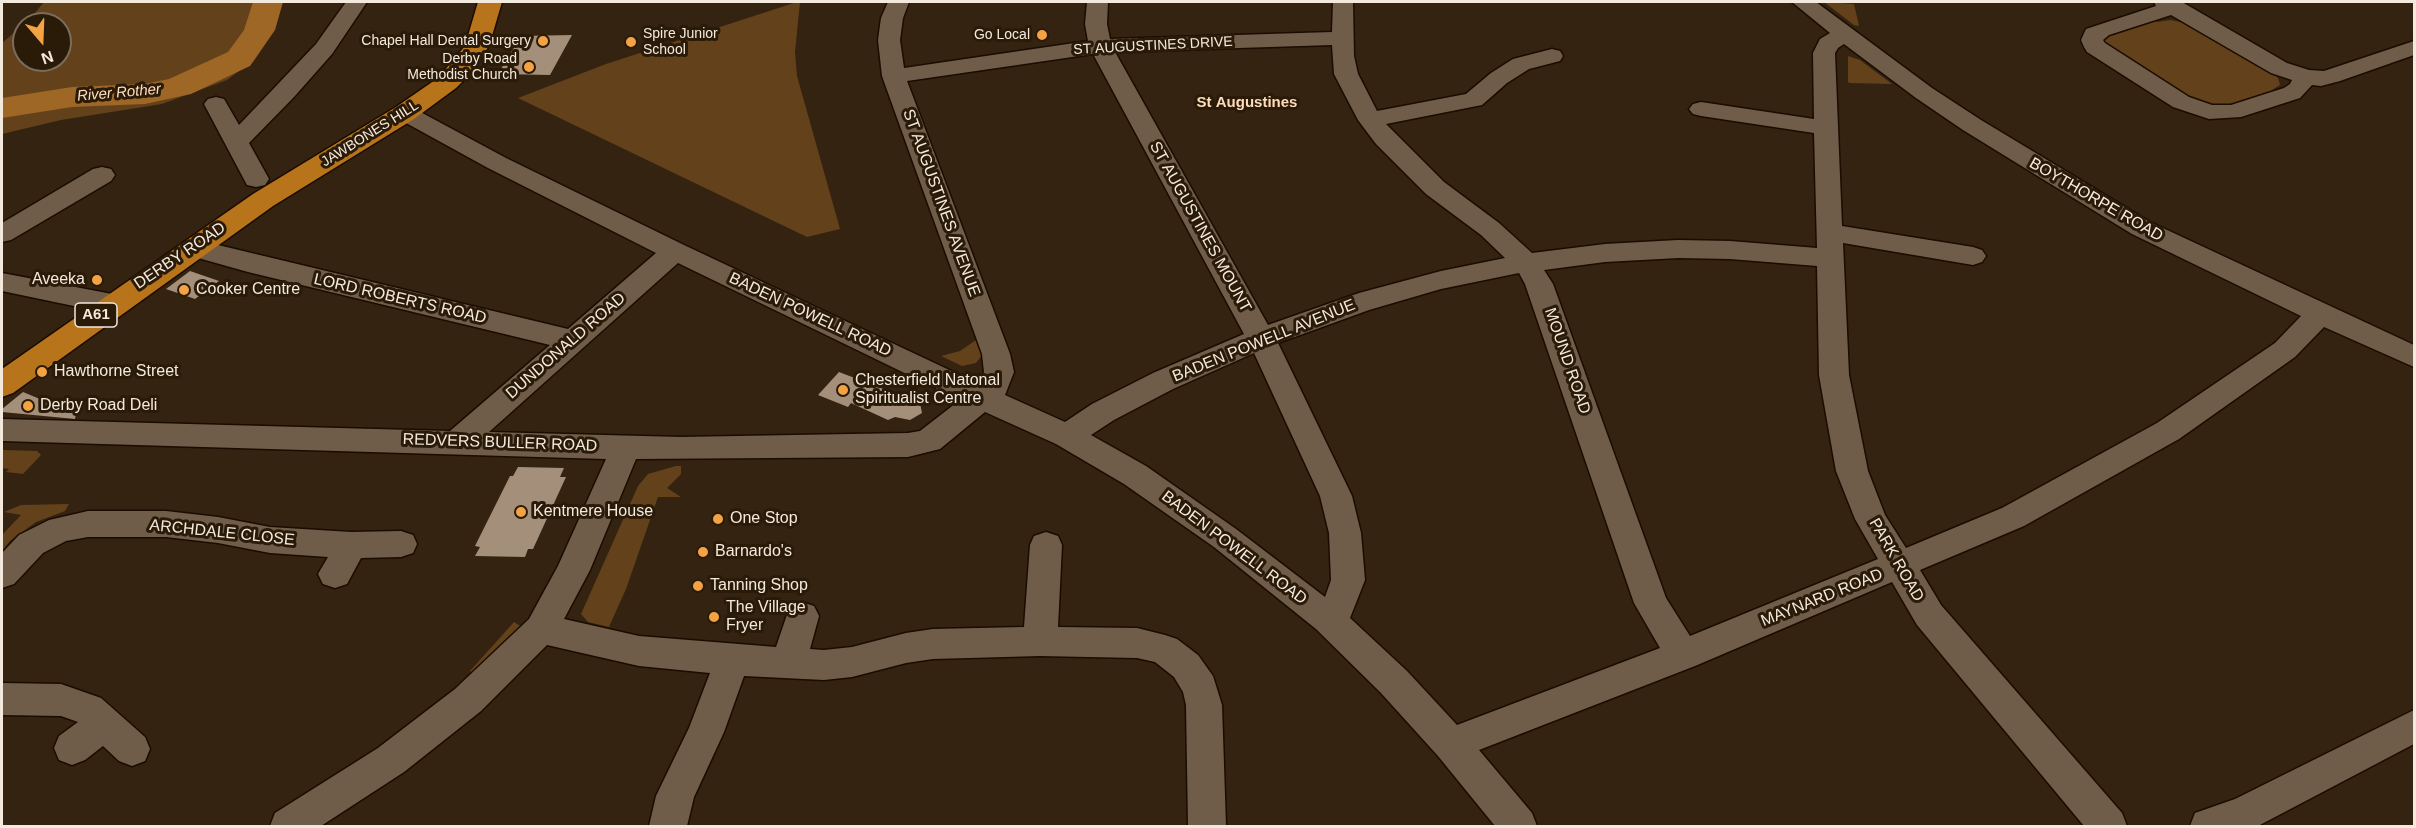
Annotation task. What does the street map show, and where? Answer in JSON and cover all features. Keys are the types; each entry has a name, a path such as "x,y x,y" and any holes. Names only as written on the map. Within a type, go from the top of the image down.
{"highway":[{"name":"JAWBONES HILL","path":"265,186 405,113 447,83 477,46 490,2"},
{"name":"DERBY ROAD","path":"2,385 193,248 265,186"}],"street":[{"path":"236,142 286,92 324,49 356,2"},
{"name":"ST AUGUSTINES AVENUE","path":"898,2 892,18 889,40 894,76 996,354 999,372 994,388 983,398"},
{"name":"ST AUGUSTINES MOUNT","path":"1097,2 1096,24 1100,46 1261,338 1336,496 1345,533 1348,579 1337,610 1328,619"},
{"name":"MOUND ROAD","path":"1343,2 1342,38 1346,74 1370,120 1385,139 1435,188 1490,229 1526,263 1539,284 1651,603 1683,655"},
{"name":"BOYTHORPE ROAD","path":"1803,2 1924,93 2121,216 2233,273 2415,357"},
{"path":"2304,77 2299,88 2292,93 2233,112 2209,112 2181,102 2095,47 2092,40 2094,34 2101,30 2169,4 2279,68 2304,77 2320,79 2332,76 2415,48"},
{"name":"PARK ROAD","path":"1845,33 1828,44 1824,53 1834,375 1852,471 1871,519 1929,615 2108,826"},
{"name":"ST AUGUSTINES DRIVE","path":"894,76 1100,46 1342,38"},
{"path":"1370,120 1474,100 1499,78 1521,64 1552,56"},
{"path":"216,104 236,142 265,186"},
{"path":"1701,109 1827,128"},
{"name":"BADEN POWELL ROAD","path":"405,113 496,163 675,251 1067,436 1144,481 1225,538 1328,619 1394,681 1452,744 1518,826"},
{"path":"2,234 102,175"},
{"path":"1829,245 1973,256"},
{"name":"BADEN POWELL AVENUE","path":"1067,436 1103,412 1163,381 1261,338 1359,303 1441,280 1526,263 1605,253 1829,245"},
{"name":"LORD ROBERTS ROAD","path":"193,248 573,340"},
{"name":"DUNDONALD ROAD","path":"458,442 675,251"},
{"path":"2,282 112,304"},
{"name":"MAYNARD ROAD","path":"1452,744 1683,655 1899,567 2013,517 2168,431 2285,350 2320,314"},
{"name":"REDVERS BULLER ROAD","path":"2,430 681,449 908,445 936,437 983,398"},
{"path":"290,826 391,760 468,700 542,628 573,570 626,447"},
{"name":"ARCHDALE CLOSE","path":"2,574 32,544 60,529 88,524 166,524 218,530 270,540 351,545 401,544"},
{"path":"335,574 351,545"},
{"path":"1040,642 1046,545"},
{"path":"789,663 802,616"},
{"path":"542,628 639,651 732,660 824,665 852,662 906,648 933,644 1137,643 1165,650 1186,666 1200,687 1204,705 1207,826"},
{"path":"663,825 706,732 732,660"},
{"path":"2,699 62,700 88,709 132,749"},
{"path":"72,748 105,723"},
{"path":"2209,826 2245,813 2415,726"}],"shaded area":[{"path":"44,2 258,2 250,28 231,57 252,61 227,80 162,104 61,120 2,134 2,43 12,34 12,72 72,72 72,12 36,12"},
{"path":"800,2 795,52 797,76 840,229 807,237 518,98 606,64"},
{"path":"1824,2 1854,4 1859,26 1854,25"},
{"path":"2152,19 2157,22 2171,20 2185,23 2274,74 2280,85 2272,90 2276,92 2227,108 2196,105 2102,41 2104,36"},
{"path":"1848,56 1860,60 1892,84 1848,82"},
{"path":"976,340 982,355 976,363 962,366 941,356 960,351"},
{"path":"2,450 37,451 41,455 23,474 6,472 9,469 2,468"},
{"path":"681,466 681,474 667,488 681,497 658,497 626,589 609,627 588,622 581,614 638,486 648,474"},
{"path":"69,504 65,511 36,522 10,541 2,551 2,535 21,515 4,512 21,505"},
{"path":"514,622 525,629 477,676 470,671"}],"building":[{"path":"572,35 550,75 498,74 521,36"},
{"path":"190,271 219,281 195,299 166,289"},
{"path":"839,372 920,403 922,413 910,420 895,417 888,420 851,403 848,407 818,395"},
{"name":"Derby Road Deli","path":"23,392 76,414 75,419 2,412 2,409"},
{"name":"Kentmere House","path":"518,467 564,468 560,477 566,477 533,549 528,549 525,557 475,556 480,547 475,546 510,476 513,476"}],"waterway":[{"name":"River Rother","path":"2,108 72,97 145,94 179,87 239,59 259,30 268,2"}],"place":[{"name":"Go Local","path":"1042,35"},
{"name":"Chapel Hall Dental Surgery","path":"543,41"},
{"name":"Spire Junior School","path":"631,42"},
{"name":"Derby Road Methodist Church","path":"529,67"},
{"name":"Aveeka","path":"97,280"},
{"name":"Cooker Centre","path":"184,290"},
{"name":"Hawthorne Street","path":"42,372"},
{"name":"Chesterfield Natonal Spiritualist Centre","path":"843,390"},
{"name":"Derby Road Deli","path":"28,406"},
{"name":"Kentmere House","path":"521,512"},
{"name":"One Stop","path":"718,519"},
{"name":"Barnardo's","path":"703,552"},
{"name":"Tanning Shop","path":"698,586"},
{"name":"The Village Fryer","path":"714,617"}],"district":[{"name":"St Augustines","path":"1247,103"}]}
